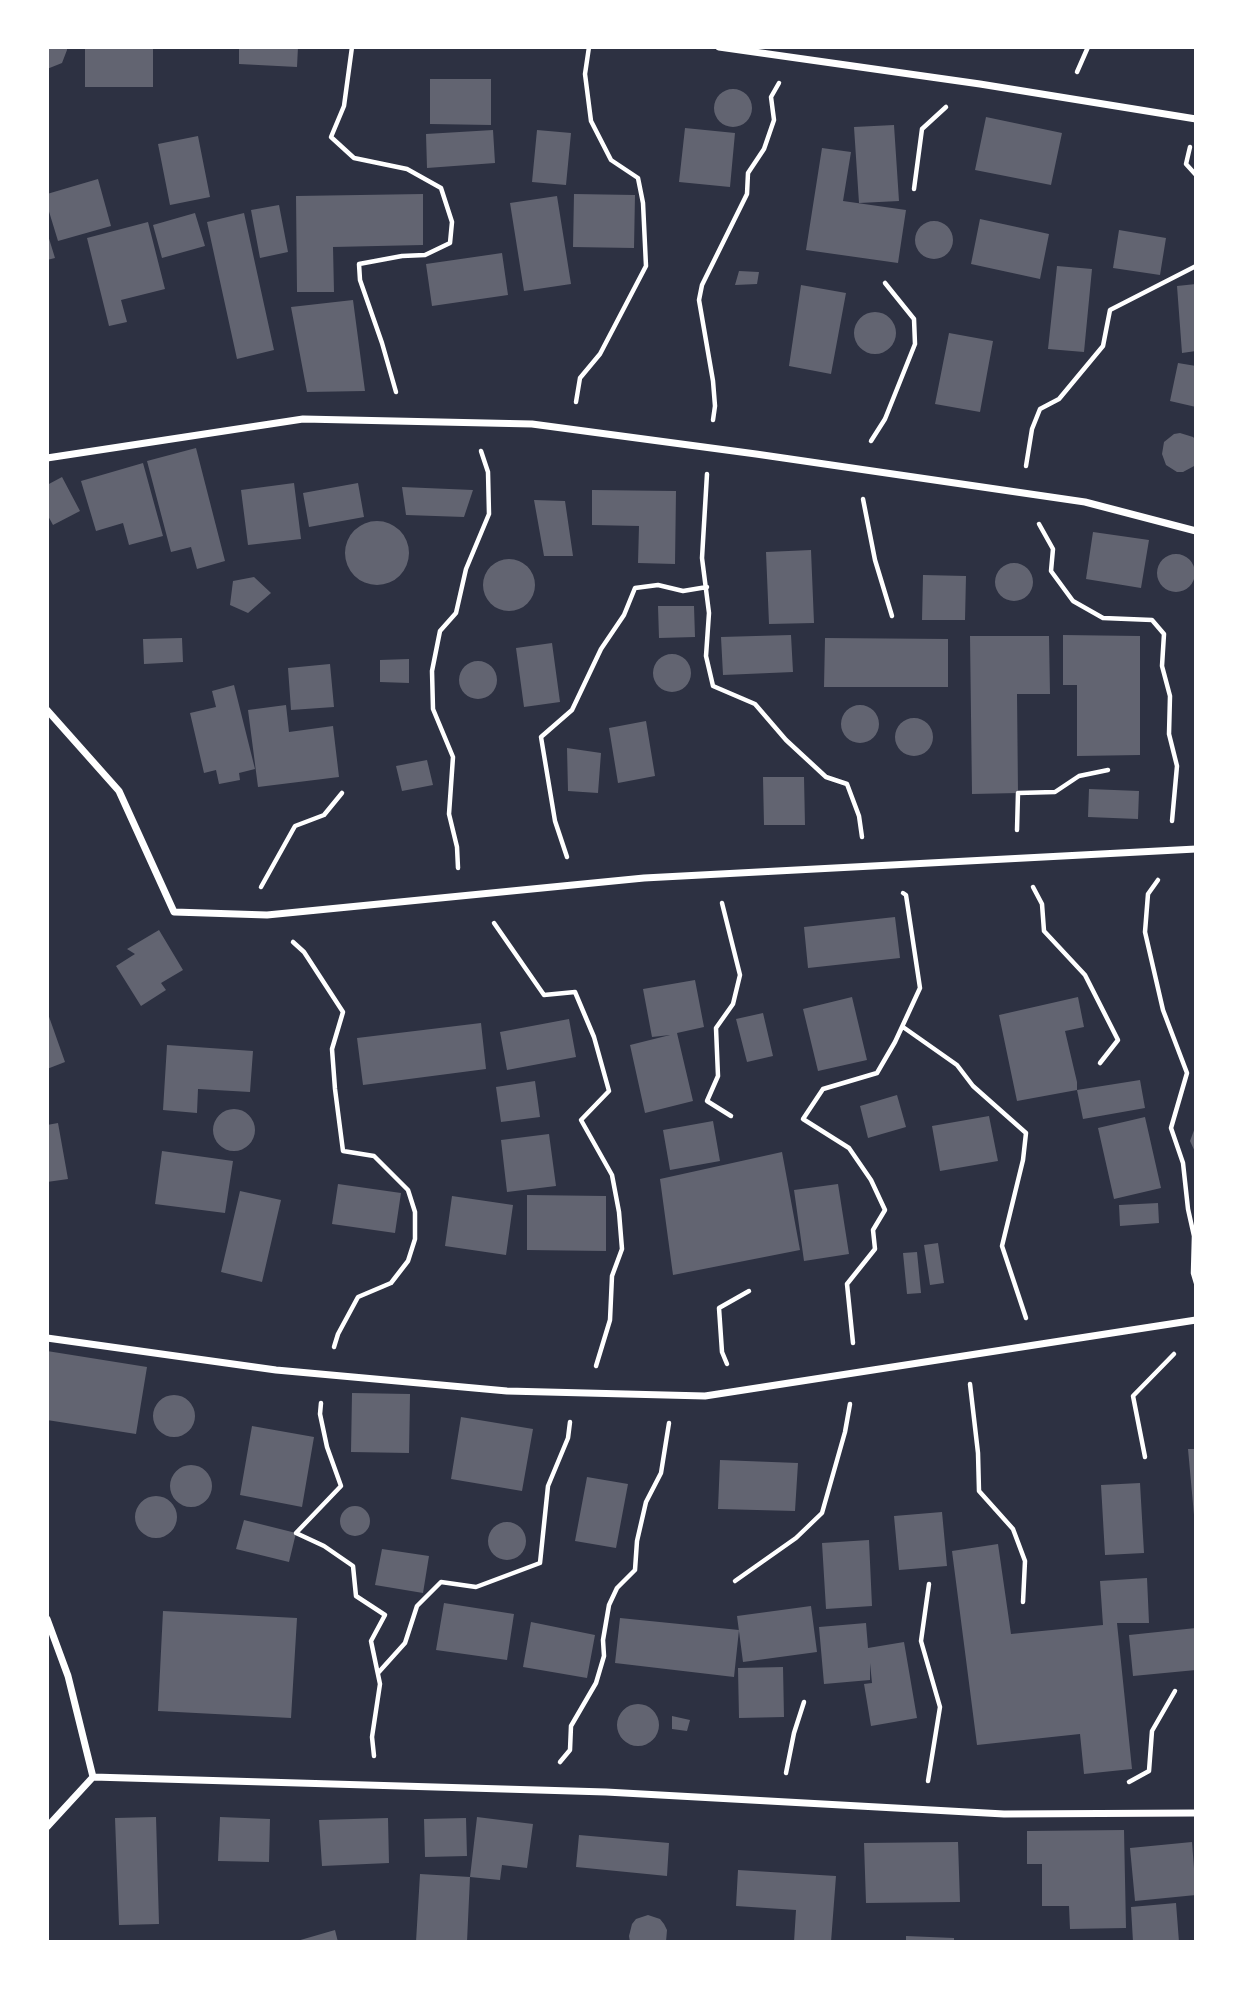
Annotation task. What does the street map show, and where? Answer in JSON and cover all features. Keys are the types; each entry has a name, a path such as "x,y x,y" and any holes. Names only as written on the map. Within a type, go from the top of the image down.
{"street":[{"path":"719,47 1196,118"},
{"path":"47,458 303,419 532,424 1085,502 1196,531"},
{"path":"47,710 119,791 174,912 267,915 644,878 1196,849"},
{"path":"47,1338 276,1370 507,1391 705,1395 1196,1320"},
{"path":"47,1619 68,1676 93,1777"},
{"path":"47,1827 93,1777 606,1792 1004,1814 1196,1813"}],"path":[{"path":"352,47 344,106 331,137 354,158 407,169 441,188 452,222 450,243 425,255 402,256 359,264 360,280 392,375 402,421"},
{"path":"570,429 580,379 600,354 646,266 643,203 638,178 611,160 591,121 585,75 589,47"},
{"path":"735,1581 796,1538 822,1513 845,1432 856,1373 847,1284 875,1249 873,1230 885,1210 871,1180 849,1148 803,1119 823,1089 877,1073 920,988 906,895 866,866 859,816 847,784 826,777 786,740 755,704 713,686 706,656 709,613 702,558 709,447 716,406 699,300 702,285 747,194 748,173 764,149 774,120 771,97 793,58"},
{"path":"914,189 922,129 945,109 955,81"},
{"path":"1196,266 1110,310 1103,346 1059,399 1040,410 1032,429 1019,492 1054,549 1051,571 1073,601 1103,618 1152,620 1164,634 1162,666 1170,696 1169,734 1177,766 1171,818 1177,850 1148,894 1145,932 1163,1010 1187,1073 1171,1128 1183,1163 1194,1236 1193,1273 1196,1283"},
{"path":"885,284 914,320 915,344 885,419 854,468 869,519 881,584 892,616"},
{"path":"378,1674 405,1643 416,1606 441,1582 476,1587 540,1563 548,1486 568,1438 571,1415 592,1393 596,1361 610,1320 612,1276 622,1249 612,1175 581,1120 610,1091 594,1037 575,992 544,995 497,925 460,896 457,847 449,814 453,757 433,709 432,671 440,631 456,613 466,569 489,514 488,471 473,423"},
{"path":"576,885 555,821 541,737 572,710 601,649 624,615 635,588 658,585 683,591 707,587"},
{"path":"1100,1063 1118,1040 1085,975 1044,931 1042,904 1016,858 1018,793 1055,792 1079,776 1108,770"},
{"path":"342,793 324,815 295,826 259,892 267,915 304,952 344,1012 332,1049 343,1151 374,1156 408,1190 415,1212 415,1239 408,1261 391,1283 358,1297 338,1334 325,1374 320,1414 327,1447 341,1486 296,1533 324,1546 353,1566 356,1596 385,1615 371,1641 380,1684 372,1737 378,1784"},
{"path":"718,874 725,920 740,975 733,1004 716,1028 718,1076 708,1101 731,1116"},
{"path":"902,1027 957,1065 973,1086 1026,1133 1023,1160 1002,1246 1037,1345"},
{"path":"738,1391 722,1352 719,1308 748,1291"},
{"path":"1145,1457 1133,1396 1179,1349"},
{"path":"966,1355 978,1452 979,1490 1013,1529 1025,1561 1023,1602"},
{"path":"556,1766 570,1750 571,1726 596,1683 604,1656 603,1640 609,1605 617,1588 635,1570 646,1502 661,1473 664,1441 676,1395"},
{"path":"923,1809 940,1707 922,1641 929,1584"},
{"path":"1127,1783 1149,1771 1152,1731 1175,1691"},
{"path":"781,1801 794,1732 804,1702"}],"building":[{"path":"47,47 67,47 67,50 62,63 47,69"},
{"path":"85,47 153,47 153,87 85,87"},
{"path":"239,47 298,47 297,67 239,64"},
{"path":"430,79 491,79 491,125 430,124"},
{"path":"733,89 747,94 752,108 747,122 733,127 719,122 714,108 719,94"},
{"path":"986,117 1062,133 1051,185 975,170"},
{"path":"894,125 899,201 859,203 854,127"},
{"path":"685,128 735,133 730,187 679,182"},
{"path":"493,130 495,163 427,168 426,134"},
{"path":"537,130 571,133 566,185 532,182"},
{"path":"198,136 210,197 170,205 158,144"},
{"path":"822,148 851,152 843,201 906,210 898,263 806,250"},
{"path":"98,179 111,226 58,241 47,205 47,194"},
{"path":"423,194 423,245 333,247 334,292 297,292 296,196"},
{"path":"574,194 635,195 634,248 573,247"},
{"path":"557,196 571,284 524,291 510,203"},
{"path":"279,205 288,252 260,258 251,210"},
{"path":"195,213 205,246 162,258 153,225"},
{"path":"244,213 274,350 237,359 207,222"},
{"path":"980,219 1049,234 1040,279 971,264"},
{"path":"934,221 948,226 953,240 948,254 934,259 920,254 915,240 920,226"},
{"path":"148,222 165,289 121,300 127,322 109,326 87,238"},
{"path":"1119,230 1166,238 1160,275 1113,268"},
{"path":"47,232 55,258 47,260"},
{"path":"502,253 508,295 432,306 426,264"},
{"path":"1057,266 1092,269 1084,352 1048,349"},
{"path":"739,271 759,272 757,284 735,285"},
{"path":"1196,284 1196,351 1182,353 1177,286"},
{"path":"801,285 846,293 831,374 789,366"},
{"path":"353,300 365,391 307,392 291,307"},
{"path":"875,312 890,318 896,333 890,348 875,354 860,348 854,333 860,318"},
{"path":"949,333 993,341 980,412 935,404"},
{"path":"1178,363 1196,366 1196,407 1170,401"},
{"path":"1180,433 1196,440 1196,465 1177,472 1166,465 1162,454 1164,442"},
{"path":"196,448 225,561 197,569 191,547 171,552 147,461"},
{"path":"143,463 163,536 129,545 123,523 96,531 81,481"},
{"path":"62,477 80,511 53,525 47,514 47,485"},
{"path":"294,483 301,539 248,545 241,490"},
{"path":"358,483 364,517 309,527 303,493"},
{"path":"402,487 473,490 464,517 406,515"},
{"path":"592,490 676,491 675,564 638,563 639,526 592,525"},
{"path":"534,500 565,501 573,556 544,556"},
{"path":"377,521 400,530 409,553 400,576 377,585 354,576 345,553 354,530"},
{"path":"1093,532 1149,540 1141,588 1086,579"},
{"path":"811,550 814,623 769,624 766,552"},
{"path":"1176,554 1190,559 1195,573 1190,587 1176,592 1162,587 1157,573 1162,559"},
{"path":"509,559 528,566 535,585 528,604 509,611 490,604 483,585 490,566"},
{"path":"1014,563 1028,568 1033,582 1028,596 1014,601 1000,596 995,582 1000,568"},
{"path":"923,575 966,576 965,620 922,620"},
{"path":"254,577 271,593 248,613 230,605 233,581"},
{"path":"658,606 694,606 695,637 659,638"},
{"path":"791,635 793,672 723,675 721,637"},
{"path":"1063,635 1140,636 1140,755 1077,756 1077,685 1063,685"},
{"path":"970,636 1049,636 1050,694 1017,694 1018,793 972,794"},
{"path":"182,638 183,662 144,664 143,639"},
{"path":"825,638 948,639 948,687 824,687"},
{"path":"552,643 560,702 524,707 516,648"},
{"path":"672,654 686,659 691,673 686,687 672,692 658,687 653,673 658,659"},
{"path":"409,659 409,683 380,682 380,660"},
{"path":"478,661 492,666 497,680 492,694 478,699 464,694 459,680 464,666"},
{"path":"330,664 334,707 291,710 288,668"},
{"path":"234,685 255,769 239,773 240,780 219,784 216,770 204,773 190,713 216,707 212,691"},
{"path":"286,705 289,732 333,726 339,777 258,787 248,710"},
{"path":"860,705 874,710 879,724 874,738 860,743 846,738 841,724 846,710"},
{"path":"914,718 928,723 933,737 928,751 914,756 900,751 895,737 900,723"},
{"path":"646,721 655,776 618,783 609,728"},
{"path":"567,748 601,753 598,793 568,791"},
{"path":"427,760 433,785 402,791 396,766"},
{"path":"763,777 804,777 805,825 764,825"},
{"path":"1089,789 1139,791 1138,819 1088,817"},
{"path":"895,917 900,958 808,968 804,927"},
{"path":"159,930 183,970 161,983 166,990 141,1006 116,966 135,954 127,949"},
{"path":"695,980 704,1027 677,1033 693,1101 645,1113 630,1045 670,1035 652,1037 643,989"},
{"path":"852,997 867,1060 818,1071 803,1009"},
{"path":"1078,997 1084,1027 1065,1031 1077,1090 1017,1101 999,1015"},
{"path":"47,1011 65,1062 47,1069"},
{"path":"763,1013 773,1056 747,1062 736,1019"},
{"path":"569,1019 576,1057 507,1070 500,1032"},
{"path":"481,1023 486,1069 363,1085 357,1038"},
{"path":"167,1045 253,1051 250,1092 198,1089 197,1113 163,1110"},
{"path":"1140,1080 1145,1108 1083,1119 1077,1090"},
{"path":"535,1081 540,1117 501,1122 496,1087"},
{"path":"897,1095 906,1127 868,1138 860,1106"},
{"path":"234,1109 249,1115 255,1130 249,1145 234,1151 219,1145 213,1130 219,1115"},
{"path":"989,1116 998,1161 940,1171 932,1126"},
{"path":"1145,1117 1161,1188 1114,1199 1098,1128"},
{"path":"713,1121 720,1161 670,1170 663,1130"},
{"path":"58,1123 68,1179 47,1182 47,1125"},
{"path":"1196,1125 1196,1154 1190,1141"},
{"path":"549,1134 556,1186 507,1192 501,1140"},
{"path":"162,1151 233,1161 225,1213 155,1204"},
{"path":"782,1152 800,1250 673,1275 660,1179"},
{"path":"338,1184 401,1193 395,1233 332,1224"},
{"path":"838,1184 849,1254 804,1261 794,1190"},
{"path":"240,1191 281,1200 262,1282 221,1272"},
{"path":"527,1195 606,1196 606,1251 527,1250"},
{"path":"452,1196 513,1205 506,1255 445,1246"},
{"path":"1158,1203 1159,1223 1120,1226 1119,1205"},
{"path":"938,1243 944,1283 930,1285 924,1245"},
{"path":"917,1252 921,1293 907,1294 903,1253"},
{"path":"47,1351 147,1367 136,1434 47,1420"},
{"path":"352,1393 410,1394 409,1453 351,1452"},
{"path":"174,1395 189,1401 195,1416 189,1431 174,1437 159,1431 153,1416 159,1401"},
{"path":"461,1417 533,1429 522,1491 451,1479"},
{"path":"252,1426 314,1437 302,1507 240,1495"},
{"path":"1188,1449 1196,1449 1196,1515 1194,1515"},
{"path":"720,1460 798,1463 795,1511 718,1509"},
{"path":"191,1465 206,1471 212,1486 206,1501 191,1507 176,1501 170,1486 176,1471"},
{"path":"587,1477 628,1484 616,1548 575,1541"},
{"path":"1140,1483 1144,1553 1105,1555 1101,1485"},
{"path":"156,1496 171,1502 177,1517 171,1532 156,1538 141,1532 135,1517 141,1502"},
{"path":"355,1506 366,1510 370,1521 366,1532 355,1536 344,1532 340,1521 344,1510"},
{"path":"942,1512 947,1566 899,1570 894,1516"},
{"path":"244,1520 296,1533 289,1562 236,1549"},
{"path":"507,1522 521,1527 526,1541 521,1555 507,1560 493,1555 488,1541 493,1527"},
{"path":"869,1540 872,1606 826,1609 822,1543"},
{"path":"998,1544 1011,1634 1103,1625 1100,1581 1147,1578 1149,1623 1117,1623 1132,1769 1084,1774 1080,1734 977,1745 952,1551"},
{"path":"382,1549 429,1556 423,1593 375,1585"},
{"path":"444,1603 514,1614 507,1660 436,1650"},
{"path":"811,1606 817,1652 743,1662 737,1616"},
{"path":"163,1611 297,1618 291,1718 158,1711"},
{"path":"620,1618 739,1630 734,1677 615,1663"},
{"path":"531,1622 595,1635 587,1678 523,1667"},
{"path":"866,1623 868,1648 904,1642 917,1718 871,1726 864,1684 872,1683 870,1663 870,1680 824,1684 819,1627"},
{"path":"1196,1628 1196,1670 1133,1676 1129,1635"},
{"path":"783,1667 784,1717 739,1718 738,1668"},
{"path":"638,1704 652,1711 659,1725 652,1739 638,1746 624,1739 617,1725 624,1711"},
{"path":"672,1716 690,1720 687,1731 672,1729"},
{"path":"156,1817 159,1924 119,1925 115,1818"},
{"path":"220,1817 270,1819 269,1862 218,1861"},
{"path":"477,1817 533,1824 527,1868 502,1865 500,1880 470,1877"},
{"path":"388,1818 389,1863 322,1866 319,1820"},
{"path":"466,1818 467,1856 425,1857 424,1819"},
{"path":"1124,1830 1126,1928 1070,1929 1069,1906 1042,1906 1042,1864 1027,1864 1027,1831"},
{"path":"579,1835 669,1843 667,1876 576,1867"},
{"path":"958,1842 960,1902 866,1903 864,1843"},
{"path":"1192,1842 1196,1895 1135,1901 1130,1848"},
{"path":"738,1870 836,1876 831,1942 794,1942 796,1910 736,1906"},
{"path":"420,1874 470,1877 467,1942 416,1942"},
{"path":"1176,1903 1179,1942 1133,1942 1131,1907"},
{"path":"648,1915 660,1919 664,1924 667,1930 666,1942 630,1942 632,1924 636,1919"},
{"path":"335,1930 338,1942 297,1942 297,1941"},
{"path":"906,1936 954,1938 954,1942 906,1942"}]}
